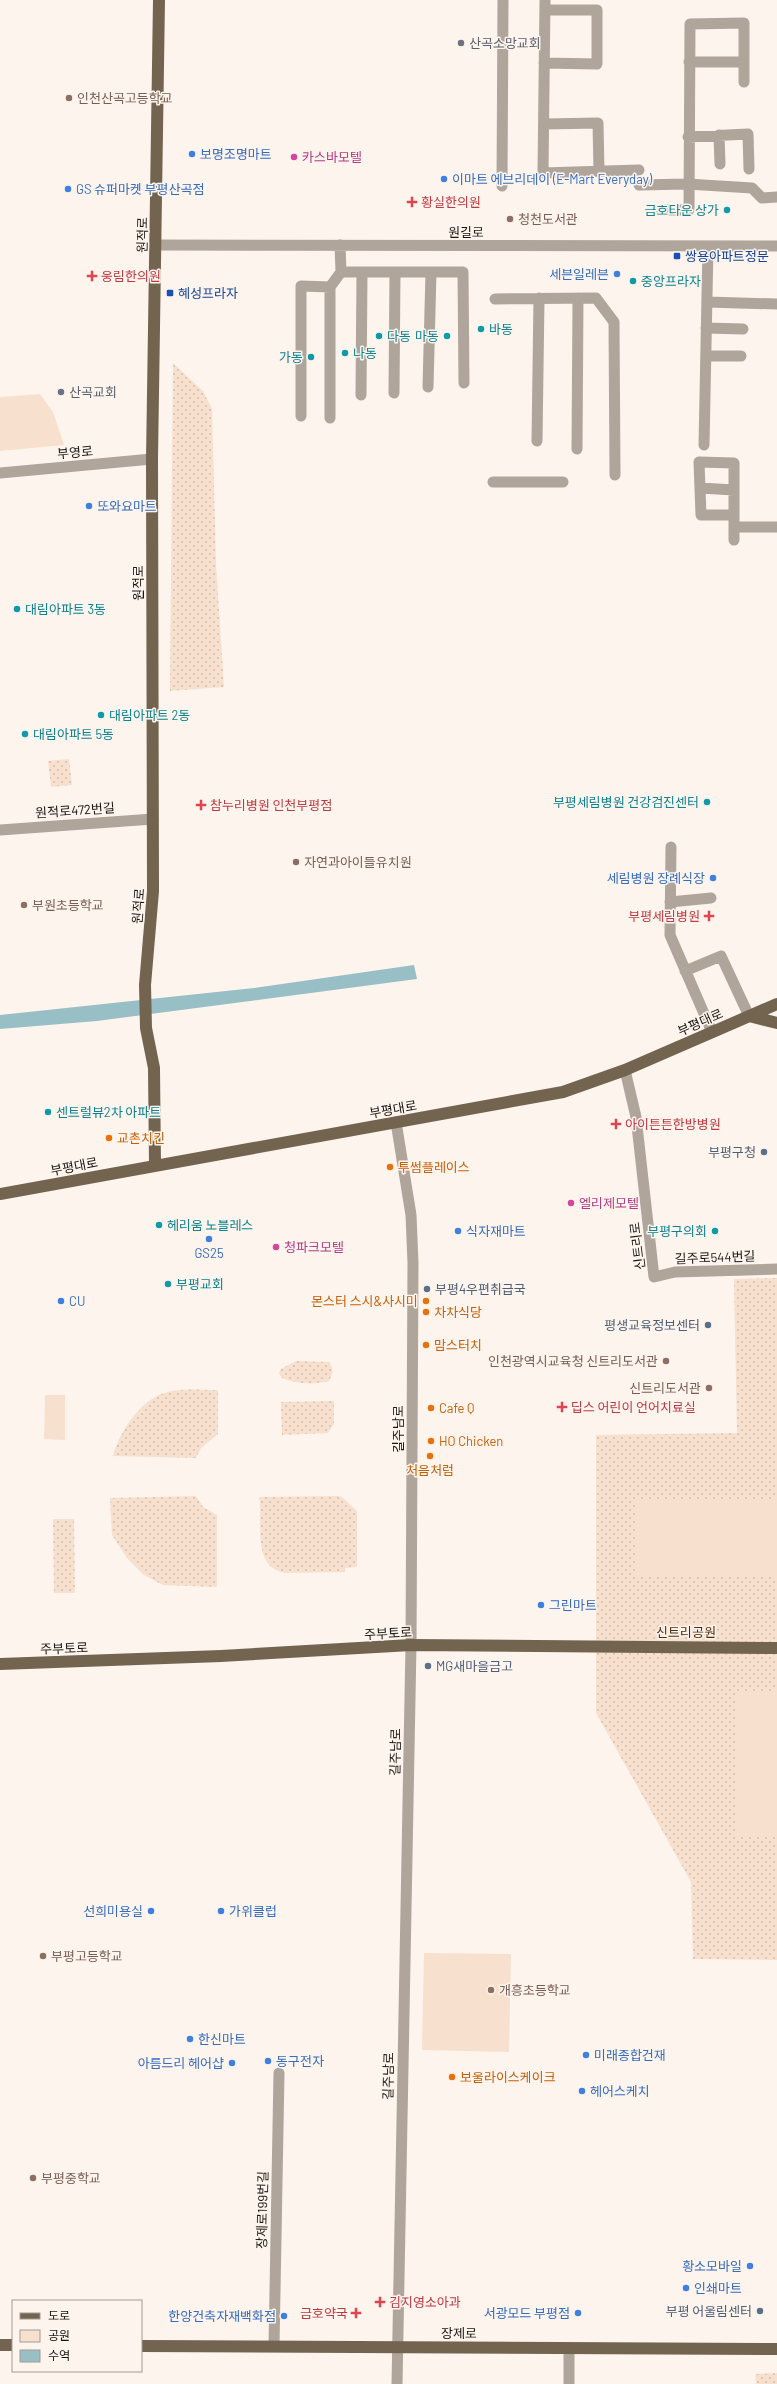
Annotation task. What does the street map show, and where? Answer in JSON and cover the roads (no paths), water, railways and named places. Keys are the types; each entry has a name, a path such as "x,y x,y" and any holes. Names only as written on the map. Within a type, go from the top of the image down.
{"main road":[{"name":"원적로","path":"155,1165 154,1068 146,1028 145,985 153,892 152,459 159,0"},
{"name":"부평대로","path":"0,1194 546,1096 593,1083 777,1004"},
{"path":"749,1016 777,1023"},
{"name":"주부토로","path":"0,1664 228,1656 411,1645 777,1648"},
{"path":"0,2345 12,2345"},
{"name":"장제로","path":"142,2346 777,2349"}],"street":[{"path":"502,186 503,0"},
{"path":"544,63 597,64 597,10 545,5 544,63 544,173 639,170"},
{"path":"661,210 689,210 688,137 690,24 744,23 744,82"},
{"path":"689,62 744,62"},
{"path":"544,124 598,123 599,172"},
{"path":"688,137 748,134 749,169"},
{"path":"719,135 720,164"},
{"path":"639,185 688,184 752,188 762,198 777,196"},
{"name":"원길로","path":"156,245 777,246"},
{"path":"330,418 330,287 341,272 340,245"},
{"path":"704,445 708,246"},
{"path":"341,272 463,272 464,383"},
{"path":"361,395 362,272"},
{"path":"394,394 395,272"},
{"path":"428,387 431,272"},
{"path":"301,416 300,286 330,287"},
{"path":"537,441 539,298"},
{"path":"577,450 578,298"},
{"path":"494,299 596,298 614,322 615,475"},
{"path":"707,302 777,304"},
{"path":"706,328 743,329"},
{"path":"706,356 741,356"},
{"name":"부영로","path":"0,473 152,459"},
{"path":"734,515 701,516 700,462 734,463 734,490 734,515 734,540"},
{"path":"493,482 563,482"},
{"path":"700,488 734,490"},
{"path":"734,527 777,527"},
{"name":"원적로472번길","path":"0,830 153,819"},
{"path":"671,847 670,935 712,1032"},
{"path":"670,902 711,898"},
{"path":"685,971 721,956 749,1016"},
{"name":"신트리로","path":"625,1070 636,1116 654,1277"},
{"name":"길주남로","path":"396,1122 411,1216 413,1263 411,1645 397,2384"},
{"name":"길주로544번길","path":"654,1277 675,1272 777,1269"},
{"name":"장제로199번길","path":"274,2346 279,2073"},
{"path":"569,2348 569,2384"}],"water":[{"path":"414,965 417,979 97,1021 0,1029 0,1015 254,988"}],"place":[{"name":"산곡소망교회","path":"461,43"},
{"name":"인천산곡고등학교","path":"69,98"},
{"name":"보명조명마트","path":"192,154"},
{"name":"카스바모텔","path":"294,157"},
{"name":"이마트 에브리데이 (E-Mart Everyday)","path":"444,179"},
{"name":"GS 슈퍼마켓 부평산곡점","path":"68,189"},
{"name":"황실한의원","path":"412,202"},
{"name":"금호타운 상가","path":"727,210"},
{"name":"청천도서관","path":"510,219"},
{"name":"쌍용아파트정문","path":"677,256"},
{"name":"세븐일레븐","path":"617,274"},
{"name":"웅림한의원","path":"92,276"},
{"name":"중앙프라자","path":"633,281"},
{"name":"혜성프라자","path":"170,293"},
{"name":"바동","path":"481,329"},
{"name":"다동","path":"379,336"},
{"name":"마동","path":"447,336"},
{"name":"나동","path":"345,353"},
{"name":"가동","path":"311,357"},
{"name":"산곡교회","path":"61,392"},
{"name":"또와요마트","path":"89,506"},
{"name":"대림아파트 3동","path":"17,609"},
{"name":"대림아파트 2동","path":"101,715"},
{"name":"대림아파트 5동","path":"25,734"},
{"name":"부평세림병원 건강검진센터","path":"707,802"},
{"name":"참누리병원 인천부평점","path":"201,805"},
{"name":"자연과아이들유치원","path":"296,862"},
{"name":"세림병원 장례식장","path":"713,878"},
{"name":"부원초등학교","path":"24,905"},
{"name":"부평세림병원","path":"709,916"},
{"name":"센트럴뷰2차 아파트","path":"48,1112"},
{"name":"아이튼튼한방병원","path":"616,1124"},
{"name":"교촌치킨","path":"109,1138"},
{"name":"부평구청","path":"764,1152"},
{"name":"투썸플레이스","path":"390,1167"},
{"name":"엘리제모텔","path":"571,1203"},
{"name":"헤리움 노블레스","path":"159,1225"},
{"name":"식자재마트","path":"458,1231"},
{"name":"부평구의회","path":"715,1231"},
{"name":"GS25","path":"209,1239"},
{"name":"청파크모텔","path":"276,1247"},
{"name":"부평교회","path":"168,1284"},
{"name":"부평4우편취급국","path":"427,1289"},
{"name":"CU","path":"61,1301"},
{"name":"몬스터 스시&사시미","path":"426,1301"},
{"name":"차차식당","path":"426,1312"},
{"name":"평생교육정보센터","path":"708,1325"},
{"name":"맘스터치","path":"426,1345"},
{"name":"인천광역시교육청 신트리도서관","path":"666,1361"},
{"name":"신트리도서관","path":"709,1388"},
{"name":"딥스 어린이 언어치료실","path":"562,1407"},
{"name":"Cafe Q","path":"431,1408"},
{"name":"HO Chicken","path":"431,1441"},
{"name":"처음처럼","path":"430,1456"},
{"name":"그린마트","path":"541,1605"},
{"name":"MG새마을금고","path":"428,1666"},
{"name":"선희미용실","path":"151,1911"},
{"name":"가위클럽","path":"221,1911"},
{"name":"부평고등학교","path":"43,1956"},
{"name":"개흥초등학교","path":"491,1990"},
{"name":"한신마트","path":"190,2039"},
{"name":"미래종합건재","path":"586,2055"},
{"name":"동구전자","path":"268,2061"},
{"name":"아름드리 헤어샵","path":"232,2063"},
{"name":"보울라이스케이크","path":"452,2077"},
{"name":"헤어스케치","path":"582,2091"},
{"name":"부평중학교","path":"33,2178"},
{"name":"황소모바일","path":"750,2266"},
{"name":"인쇄마트","path":"686,2288"},
{"name":"김지영소아과","path":"380,2302"},
{"name":"부평 어울림센터","path":"760,2311"},
{"name":"금호약국","path":"356,2313"},
{"name":"서광모드 부평점","path":"578,2313"},
{"name":"한양건축자재백화점","path":"284,2316"}],"park label":[{"name":"신트리공원","path":"686,1632"}]}
